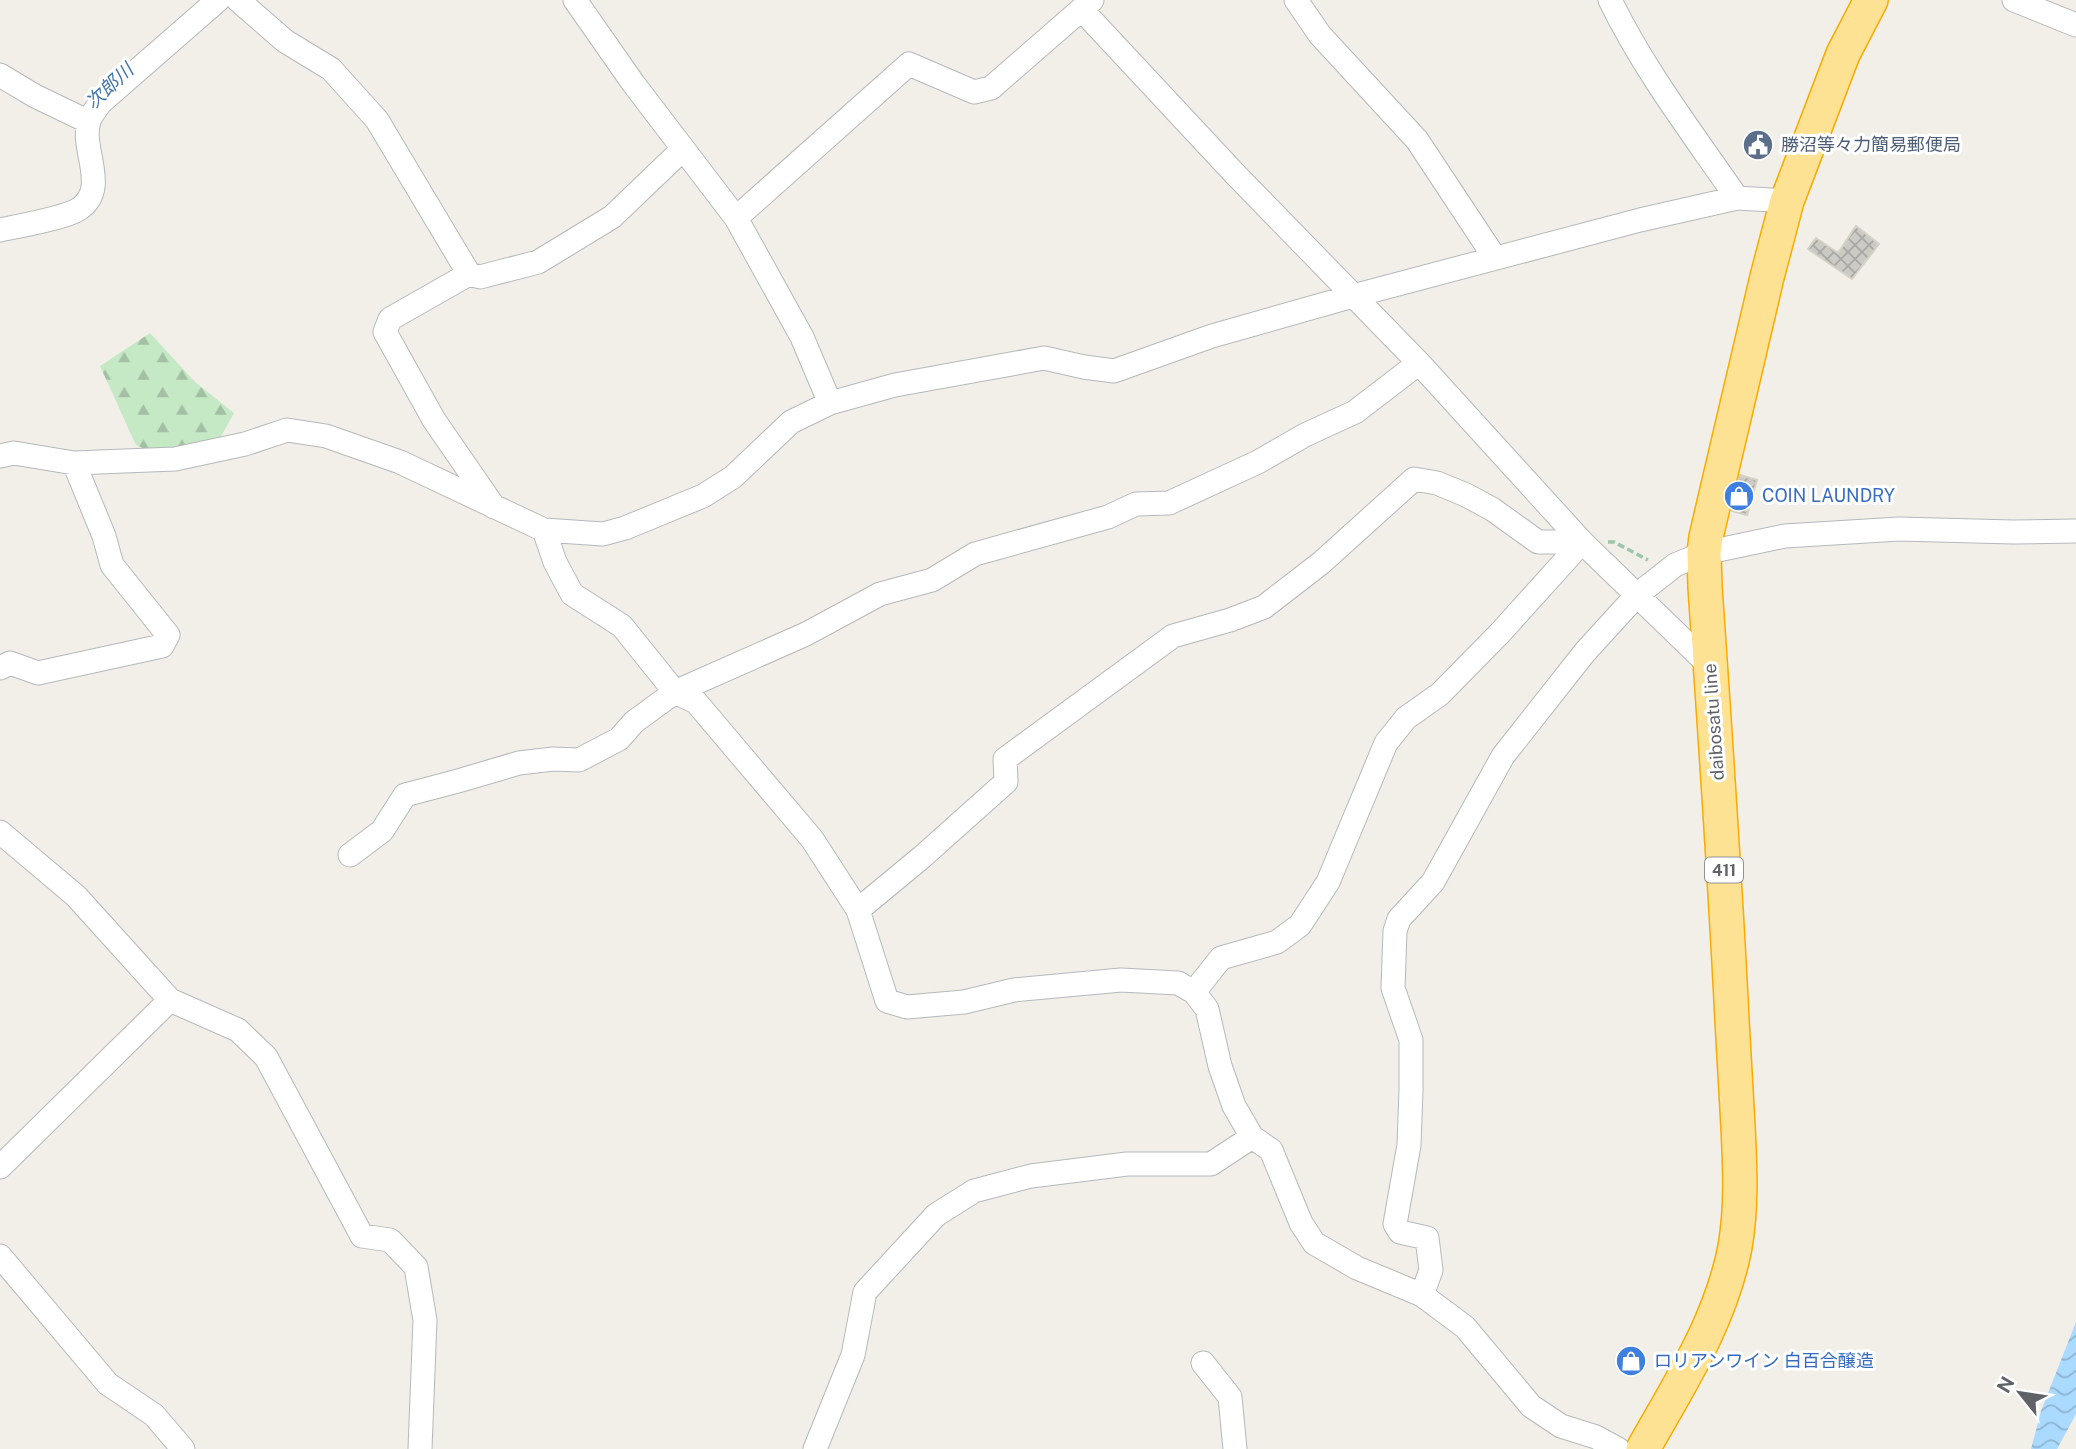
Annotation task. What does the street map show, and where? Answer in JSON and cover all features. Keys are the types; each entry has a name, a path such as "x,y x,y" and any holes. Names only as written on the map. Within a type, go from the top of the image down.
{"highway":[{"name":"daibosatu line","path":"1643,1449 1690,1364 1720,1300 1740,1216 1741,1175 1731,987 1704,553 1787,201 1843,54 1871,0"}],"street":[{"path":"0,230 69,214 88,200 95,180 88,144 89,122 100,103 218,0"},
{"path":"238,0 285,41 331,69 377,120 469,274 480,277 538,262 611,217 683,149"},
{"path":"575,0 633,83 736,218 802,337 830,403"},
{"path":"1296,0 1320,34 1417,140 1495,258"},
{"path":"1611,0 1661,87 1737,198"},
{"path":"2014,0 2076,25"},
{"path":"736,218 909,64 974,92 991,88 1087,5 1235,174 1419,363 1582,542 1710,666"},
{"path":"0,75 35,96 89,122"},
{"path":"0,456 14,453 74,463 175,459 245,444 287,430 326,436 400,462 544,530 603,534 625,528 703,496 733,477 791,422 830,403 895,385 1044,358 1114,371 1212,336 1640,220 1737,198 1787,201"},
{"path":"469,274 390,319 385,332 434,419 494,507"},
{"path":"350,855 382,831 404,794 519,763 579,760 619,739 634,722 675,692 806,634 880,594 932,580 975,554 1108,517 1136,504 1170,503 1355,412 1419,363"},
{"path":"0,668 10,663 38,673 162,646 168,635 112,565 104,536 74,463"},
{"path":"858,910 1006,782 1005,759 1173,636 1264,607 1321,563 1414,478 1437,483 1466,495 1538,542 1582,542"},
{"path":"1422,1295 1431,1270 1427,1238 1400,1232 1395,1224 1409,1145 1411,1040 1393,988 1395,931 1399,919 1433,882 1503,756 1585,652 1637,595 1675,565 1704,553 1785,536 1899,529 1977,532 2076,531"},
{"path":"544,530 555,562 572,594 622,626 675,692 696,702 813,839 858,910 887,1001 907,1007 964,1002 1014,990 1121,980 1178,983 1194,992 1207,1009 1220,1066 1231,1096 1252,1137 1271,1150 1301,1223 1314,1243 1357,1268 1422,1295 1465,1327 1531,1406 1561,1426 1596,1437 1618,1449"},
{"path":"1194,992 1221,958 1277,942 1300,925 1328,882 1386,743 1405,718 1440,694 1500,633 1582,542"},
{"path":"0,832 76,896 170,1000 238,1030 266,1057 362,1236 390,1240 416,1267 425,1320 420,1449"},
{"path":"0,1167 170,1000"},
{"path":"816,1449 853,1355 865,1292 936,1215 974,1191 1031,1176 1127,1164 1211,1164 1252,1137"},
{"path":"0,1256 108,1384 154,1415 183,1449"},
{"path":"1203,1363 1230,1397 1236,1449"}],"path":[{"path":"1582,542 1614,542 1668,571"}],"green space":[{"path":"150,333 195,382 234,413 219,440 158,455 136,445 100,366"}],"water":[{"path":"2076,1322 2076,1414 2057,1449 2031,1449 2041,1411"}],"building":[{"path":"1856,226 1879,244 1852,279 1808,249 1816,238 1838,253"},
{"path":"1740,475 1757,480 1747,515 1732,511"}],"place":[{"name":"勝沼等々力簡易郵便局","path":"1758,145"},
{"name":"COIN LAUNDRY","path":"1739,496"},
{"name":"ロリアンワイン 白百合醸造","path":"1631,1361"}],"water label":[{"name":"次郎川","path":"109,86"}]}
